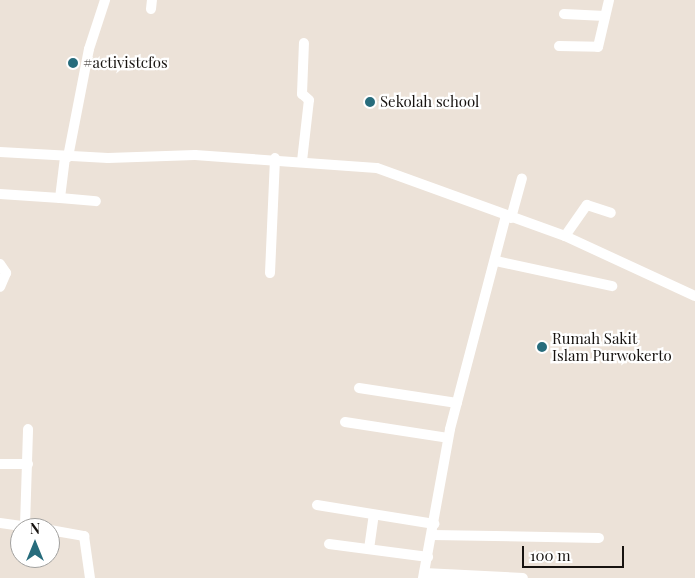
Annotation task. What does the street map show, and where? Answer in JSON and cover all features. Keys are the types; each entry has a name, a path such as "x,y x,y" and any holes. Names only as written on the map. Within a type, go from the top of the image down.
{"street":[{"path":"60,198 89,49 105,0"},
{"path":"560,46 598,47 609,0"},
{"path":"564,14 605,16"},
{"path":"300,160 310,100 302,94 304,43"},
{"path":"300,160 303,107"},
{"path":"0,152 67,157 180,154 275,158 377,168 565,236 695,296"},
{"path":"270,273 275,158"},
{"path":"522,178 508,216 456,403 448,438 424,576 523,578"},
{"path":"0,194 96,201"},
{"path":"565,236 587,205 611,213"},
{"path":"496,261 612,286"},
{"path":"0,264 6,273 0,287"},
{"path":"359,388 456,403"},
{"path":"345,422 448,438"},
{"path":"25,518 28,429"},
{"path":"0,464 28,464"},
{"path":"317,505 374,515 433,529 599,538"},
{"path":"369,549 374,515"},
{"path":"60,532 84,536 90,578"},
{"path":"329,544 428,558"}],"place":[{"name":"#activistcfos","path":"73,63"},
{"name":"Sekolah school","path":"370,102"},
{"name":"Rumah Sakit Islam Purwokerto","path":"542,347"}]}
